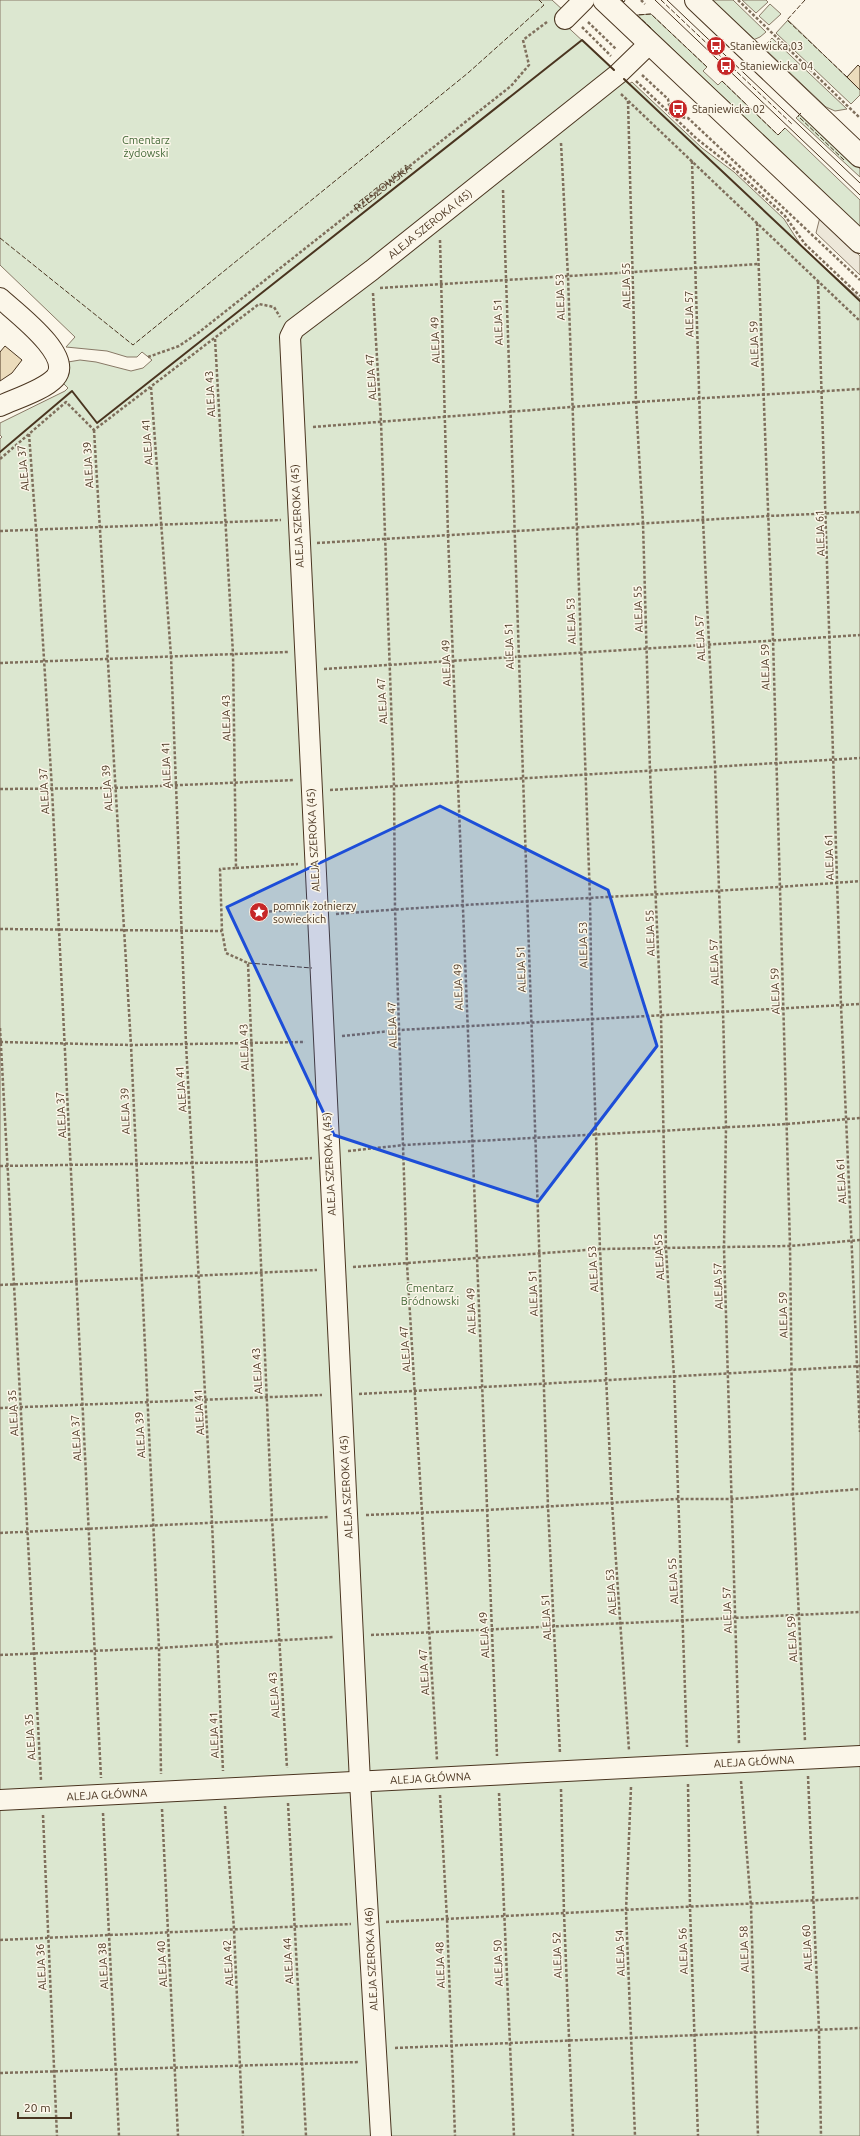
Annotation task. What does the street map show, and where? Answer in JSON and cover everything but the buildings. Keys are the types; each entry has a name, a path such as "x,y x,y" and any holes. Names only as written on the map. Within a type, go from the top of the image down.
{"main road":[{"path":"604,0 860,242"},
{"path":"696,0 860,156"}],"street":[{"path":"572,21 584,0"},
{"name":"ALEJA SZEROKA (45)","path":"360,1773 297,519 290,337 294,329 620,72 650,43"},
{"path":"0,298 43,337 57,357 59,372 52,381 0,406"},
{"name":"ALEJA GŁÓWNA","path":"0,1800 288,1785 360,1773 439,1786 560,1772 860,1756"},
{"name":"ALEJA SZEROKA (46)","path":"360,1773 381,2136"}],"path":[{"path":"641,0 646,4"},
{"path":"738,0 860,118"},
{"path":"572,21 620,72 696,139 729,164 785,216 805,244 860,296"},
{"name":"RZESZOWSKA","path":"148,357 179,346 198,333 511,86 529,65 523,40 546,22 572,21"},
{"path":"603,36 620,72 628,101 860,320"},
{"path":"620,72 668,99 669,106 680,117 688,118 860,280"},
{"name":"ALEJA 55","path":"628,101 634,271 636,402 643,523 648,648 650,772 657,894 666,1250 674,1376 687,1765"},
{"name":"ALEJA 53","path":"560,120 568,277 571,407 590,899 592,1020 600,1249 612,1503 630,1768"},
{"name":"ALEJA 57","path":"692,161 703,520 720,891 726,1127 724,1248 740,1763"},
{"name":"ALEJA 51","path":"502,166 526,901 548,1507 555,1626 560,1772"},
{"name":"ALEJA 49","path":"439,216 446,417 448,535 498,1757"},
{"name":"ALEJA 59","path":"757,223 773,639 787,1124 793,1495 805,1742 808,1759"},
{"path":"441,284 758,264"},
{"name":"ALEJA 61","path":"818,281 835,759 845,1118 859,1366 860,1432"},
{"name":"ALEJA 47","path":"439,1786 416,1391 407,1264 395,909 394,786 381,422 373,289 441,284"},
{"path":"0,459 66,402 94,430 151,388 259,304 274,307 285,324 290,337"},
{"name":"ALEJA 43","path":"215,339 233,654 236,782 236,868 220,869 222,931 226,953 248,963 255,1162 266,1397 288,1785"},
{"name":"ALEJA 41","path":"151,388 171,656 186,1044 200,1276 224,1789"},
{"path":"293,428 636,402 764,396 860,389"},
{"name":"ALEJA 39","path":"94,430 114,788 131,1045 140,1279 159,1648 161,1792"},
{"name":"ALEJA 37","path":"29,434 52,789 102,1795"},
{"path":"299,545 643,523 860,512"},
{"path":"0,531 297,519"},
{"path":"0,663 233,654 305,661 389,664 773,639 860,635"},
{"path":"0,789 114,788 236,782 394,786 650,772 860,758"},
{"path":"236,868 314,863"},
{"path":"259,912 317,912 395,909 526,901 590,899 780,888 860,881"},
{"path":"0,929 222,931"},
{"path":"0,1042 131,1045 324,1041 340,1037 400,1030 783,1010 860,1004"},
{"name":"ALEJA 35","path":"0,1028 42,1798"},
{"path":"0,1166 136,1162 255,1162 329,1157 342,1152 404,1145 596,1133 787,1124 845,1118 860,1118"},
{"path":"0,1285 261,1274 600,1249 666,1250 790,1246 860,1240"},
{"path":"0,1408 146,1401 341,1395 859,1366"},
{"path":"0,1533 548,1507 677,1499 732,1499 860,1490"},
{"path":"0,1655 159,1648 279,1640 736,1616 860,1612"},
{"name":"ALEJA 60","path":"808,1759 819,2030 821,2136"},
{"name":"ALEJA 58","path":"740,1763 750,1904 758,2136"},
{"name":"ALEJA 56","path":"687,1765 693,2034 698,2136"},
{"name":"ALEJA 54","path":"630,1768 626,1911 635,2136"},
{"name":"ALEJA 52","path":"560,1772 573,2136"},
{"name":"ALEJA 44","path":"288,1785 301,2064 306,2136"},
{"name":"ALEJA 48","path":"439,1786 447,1919 450,2046 455,2136"},
{"name":"ALEJA 42","path":"224,1789 234,1929 243,2136"},
{"name":"ALEJA 50","path":"499,1790 514,2136"},
{"name":"ALEJA 40","path":"161,1792 178,2136"},
{"name":"ALEJA 38","path":"102,1795 119,2136"},
{"name":"ALEJA 36","path":"42,1798 57,2136"},
{"path":"0,1940 626,1911 860,1898"},
{"path":"0,2073 301,2064 450,2046 693,2034 860,2028"}],"highlighted area":[{"path":"440,806 608,890 657,1046 538,1202 334,1135 227,907"}],"green space":[{"name":"Cmentarz Bródnowski","path":"0,0 552,0 564,11 558,18 629,84 632,82 702,148 734,172 784,219 802,247 860,299 860,2136 0,2136 0,439 2,437 0,435 0,423 65,391 68,388 63,383 67,376 68,362 80,360 96,362 131,371 143,368 152,360 142,352 137,357 127,357 107,351 66,347 75,337 0,265"},
{"path":"711,0 733,0 766,32 753,40"},
{"path":"742,0 766,0 768,2 756,13"},
{"path":"770,4 781,14 769,25 759,16"},
{"path":"651,14 707,67 703,71 718,85 722,81 778,135 785,128 860,200 860,227 637,15"},
{"path":"788,20 860,90 860,95 851,104 776,33"},
{"path":"772,38 847,109 835,111 826,107 765,49 766,44"},
{"path":"802,112 860,169 860,177 796,118"}],"shaded area":[{"path":"820,217 860,256 860,275 816,233"}],"tram line":[{"path":"655,0 860,195"},
{"path":"667,0 860,183"}],"fence":[{"path":"0,238 133,345 468,73 544,5 539,0"},
{"path":"622,0 624,2 625,0"},
{"path":"661,0 793,125"},
{"path":"805,0 787,20 847,77"},
{"path":"651,28 637,15 651,14 707,67"},
{"path":"722,81 778,135 785,128"},
{"path":"801,113 798,116 844,160"},
{"path":"248,963 312,968"}],"wall":[{"path":"0,452 72,391 97,423 582,40 614,70"},
{"path":"624,79 860,301"}],"place":[{"name":"Staniewicka 03","path":"716,46"},
{"name":"Staniewicka 04","path":"726,66"},
{"name":"Staniewicka 02","path":"678,109"},
{"name":"pomnik żołnierzy sowieckich","path":"259,912"}],"park label":[{"name":"Cmentarz żydowski","path":"146,146"}]}
